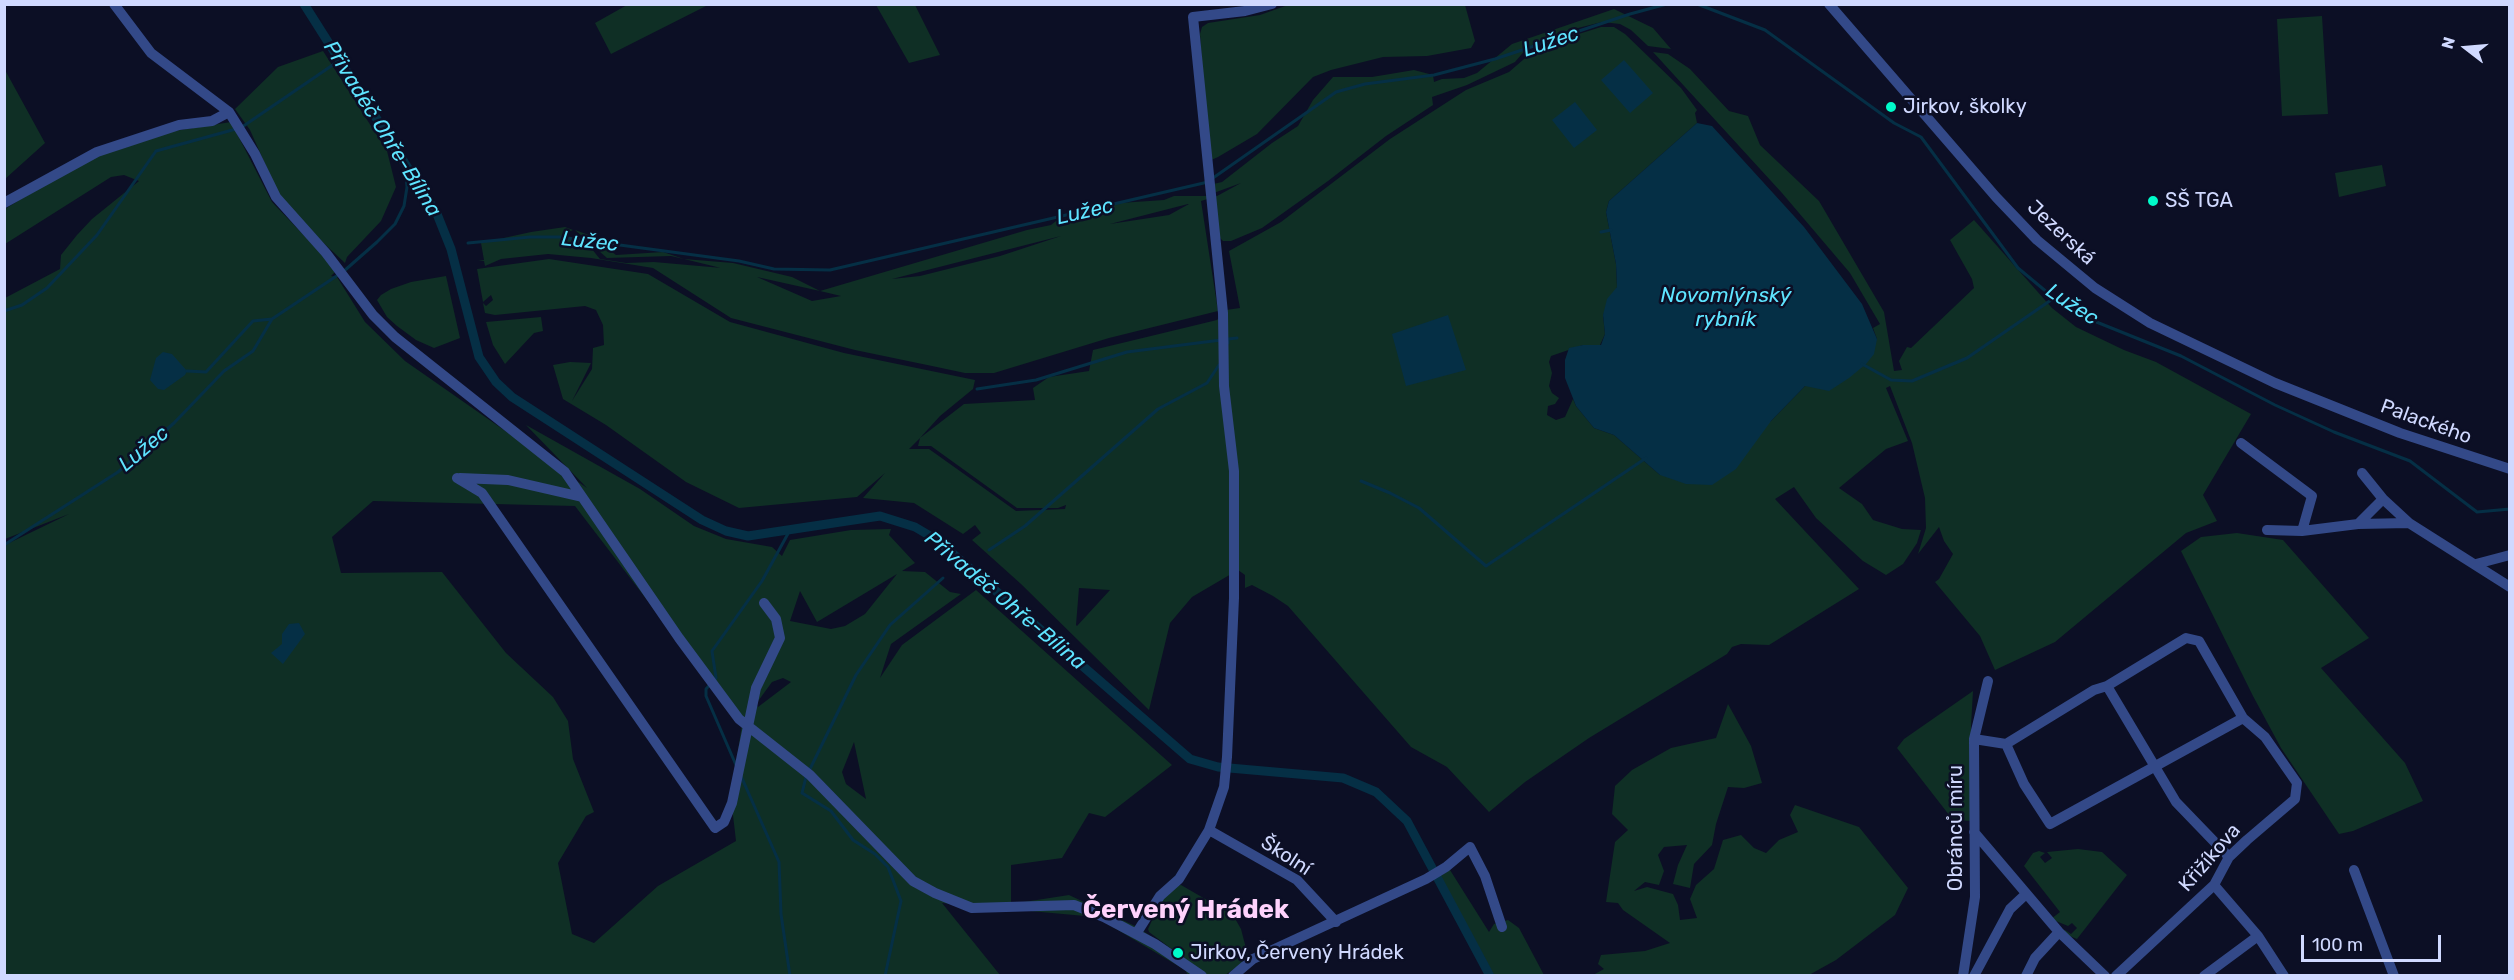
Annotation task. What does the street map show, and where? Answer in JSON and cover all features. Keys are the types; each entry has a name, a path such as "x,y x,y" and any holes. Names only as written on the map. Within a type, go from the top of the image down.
{"street":[{"path":"114,4 151,53 229,112 276,196 373,315 395,337 565,472 679,638 740,719 810,775 913,880 935,893 972,908 1074,906 1104,916 1155,944 1202,975"},
{"path":"1136,934 1160,896 1179,879 1209,830 1225,780 1227,758 1234,598 1234,471 1223,368 1223,313 1193,17 1245,11 1272,4"},
{"name":"Jezerská","path":"1829,4 1996,197 2059,260 2095,288 2150,323 2232,364 2331,407"},
{"path":"4,202 97,152 179,125 212,121 229,112"},
{"name":"Palackého","path":"2331,407 2449,451 2510,469"},
{"path":"2241,443 2312,496 2302,531"},
{"path":"2362,473 2383,498 2409,523 2510,587"},
{"path":"582,497 508,480 457,478 482,493 716,828 724,822 732,803 756,688 780,638 776,619 764,603"},
{"path":"2358,524 2383,498"},
{"path":"2267,530 2302,531 2358,524 2409,523"},
{"path":"2476,564 2510,555"},
{"path":"1974,740 2006,744 2094,690 2107,686 2186,638 2199,641 2243,718 2050,824 2024,784 2006,744"},
{"name":"Obránců míru","path":"1963,975 1975,897 1974,740 1988,681"},
{"path":"2107,686 2176,802 2229,857"},
{"name":"Křižíkova","path":"2116,975 2214,885 2229,857 2295,799 2298,786 2265,737 2243,718"},
{"name":"Školní","path":"1209,830 1297,880 1336,922"},
{"path":"1974,832 2059,932 2099,974"},
{"path":"1233,975 1253,959 1426,879 1446,867 1470,847 1485,876 1502,927"},
{"path":"2354,870 2394,975"},
{"path":"2214,885 2258,936 2284,975"},
{"path":"1974,975 2010,909 2026,894"},
{"path":"2026,975 2035,958 2059,932"},
{"path":"2204,975 2258,936"}],"green space":[{"path":"627,5 708,5 611,54 595,23"},
{"path":"876,5 915,5 940,55 909,63"},
{"path":"1288,5 1465,5 1475,41 1471,48 1427,56 1383,57 1313,77 1257,134 1209,161 1200,34 1202,27 1208,23 1260,15"},
{"path":"1614,9 1653,28 1671,49 1648,46 1631,30 1620,24 1602,22 1578,28 1538,42 1527,48 1515,62 1467,85 1432,97 1433,105 1386,136 1262,228 1231,241 1223,241 1217,235 1211,198 1201,201 1218,311 1109,338 994,373 965,373 855,350 731,318 653,268 548,254 501,259 485,266 484,261 478,261 484,260 481,243 565,227 573,230 562,235 586,242 600,259 626,263 654,262 720,268 684,259 733,263 792,277 820,291 1120,203 1164,200 1174,196 1217,196 1241,183 1211,194 1209,185 1222,182 1298,126 1313,100 1333,77 1372,77 1414,70 1433,75 1434,82 1442,79 1464,78 1477,73 1512,44","holes":["1188,204 1169,215 1110,224","1061,236 1000,256 920,276 892,279","757,277 820,291 841,296 812,301"]},
{"path":"2322,16 2328,114 2282,116 2277,19"},
{"path":"1601,27 1614,27 1625,34 1681,88 1697,110 1695,113 1697,123 1609,201 1606,212 1616,264 1617,287 1603,315 1605,334 1600,345 1583,345 1551,356 1549,362 1552,373 1549,386 1552,393 1559,398 1555,404 1548,406 1547,415 1556,420 1565,417 1573,399 1594,428 1614,435 1660,475 1771,421 1805,386 1877,339 1873,328 1880,324 1850,273 1782,193 1653,52 1668,54 1690,69 1729,111 1748,116 1760,145 1819,201 1884,312 1894,371 1902,370 1899,361 1907,347 1911,348 1974,288 1972,279 1950,240 1974,220 2052,308 2076,327 2124,350 2156,362 2251,414 2203,495 2217,521 2186,533 2055,642 1995,670 1980,636 1935,582 1953,554 1944,541 1939,527 1918,554 1926,528 1925,498 1912,443 1890,386 1886,388 1908,441 1886,449 1839,488 1862,504 1873,520 1902,529 1921,530 1917,543 1903,564 1886,575 1863,561 1816,518 1794,487 1775,499 1859,589 1769,645 1741,644 1732,647 1727,654 1589,738 1525,782 1489,812 1447,767 1411,747 1288,606 1252,585 1245,588 1245,575 1238,570 1192,597 1170,623 1149,710 1021,584 972,540 981,533 975,525 963,534 914,503 863,498 885,473 857,497 739,508 686,482 606,425 563,399 553,365 570,362 591,363 572,401 592,369 593,348 604,345 603,325 596,310 585,306 495,315 485,313 483,303 486,306 493,300 491,295 483,302 477,269 549,259 648,274 730,322 844,353 975,380 973,389 940,416 920,438 964,404 1035,400 1033,388 1049,377 1089,371 1093,350 1217,320 1226,310 1240,308 1229,251 1281,222 1390,139 1466,90 1509,72 1531,53 1547,44","holes":["920,438 918,446 931,446 1017,508 1058,508 1066,505 1065,509 1016,511 929,449 909,449","1079,588 1110,590 1077,626 1076,625"]},
{"path":"323,51 387,151 396,187 381,221 347,257 345,263 300,221 278,193 250,130 235,109 278,67"},
{"path":"5,70 45,143 4,179"},
{"path":"231,122 272,202 337,270 331,276 337,277 365,322 405,361 587,488 526,425 640,489 694,526 726,539 772,547 782,556 790,540 851,530 891,529 889,535 915,563 902,571 925,572 950,592 961,594 891,644 880,678 902,645 976,590 1172,765 1105,817 1089,813 1062,858 1011,865 1011,904 1069,895 1135,926 1173,950 1148,929 1162,899 1176,886 1181,885 1233,915 1241,929 1248,956 1246,961 1225,975 1188,975 1185,970 1096,917 942,903 1000,975 5,975 5,545 69,514 5,539 5,298 60,269 61,255 77,235 92,219 139,181 124,175 111,177 5,244 5,209 99,151 168,132","holes":["373,501 575,506 742,724 731,798 736,841 658,886 594,943 572,934 558,863 586,816 594,812 573,759 568,721 553,697 506,653 442,572 341,573 332,537","897,574 865,614 845,626 831,629 790,621 800,591 817,622","783,678 791,682 758,707 756,704 772,682","854,742 866,799 846,784 842,772"]},
{"path":"2382,165 2386,186 2339,197 2335,173"},
{"path":"575,230 589,235 616,255 663,252 684,259 671,256 607,258"},
{"path":"446,276 460,338 434,348 416,340 397,326 387,317 377,300 391,289 411,282"},
{"path":"541,317 543,331 534,333 505,364 493,345 486,322"},
{"path":"2237,533 2283,540 2369,638 2321,668 2405,763 2423,801 2353,831 2339,834 2281,748 2181,551 2201,537"},
{"path":"1973,691 1971,821 1953,820 1897,748 1904,739"},
{"path":"1728,704 1751,746 1762,783 1744,788 1728,787 1712,845 1694,864 1690,888 1673,884 1687,845 1664,847 1658,855 1664,871 1659,885 1645,882 1634,891 1647,887 1673,894 1678,905 1680,920 1697,918 1690,899 1696,885 1714,869 1723,840 1741,835 1754,848 1766,853 1779,840 1798,832 1790,815 1795,805 1859,827 1908,888 1895,915 1836,960 1809,975 1593,975 1604,969 1598,964 1601,955 1645,951 1670,943 1623,910 1618,903 1606,902 1615,842 1628,830 1612,814 1615,786 1632,770 1671,748 1716,738"},
{"path":"2078,849 2102,852 2127,875 2077,939 2062,933 2065,930 2071,934 2077,928 2072,923 2068,926 2051,919 2060,912 2024,866 2033,853 2039,851 2045,853 2040,857 2045,863 2052,858 2047,852"},
{"path":"1450,870 1489,932 1494,924 1508,920 1519,928 1544,975 1494,975 1440,876"}],"water":[{"path":"1624,60 1653,93 1630,113 1601,80"},
{"path":"1575,102 1597,130 1574,148 1552,120"},
{"name":"Novomlýnský rybník","path":"1697,123 1712,126 1804,227 1862,304 1877,339 1874,354 1849,378 1829,391 1805,386 1771,421 1736,469 1712,485 1686,484 1660,475 1614,435 1594,428 1576,406 1565,378 1565,360 1569,348 1601,345 1605,334 1603,315 1607,299 1617,287 1616,264 1606,212 1609,201"},
{"path":"1448,315 1466,370 1406,386 1392,334"},
{"path":"163,352 172,354 187,371 185,375 164,390 158,389 150,380 156,358"},
{"path":"299,623 305,634 283,664 271,653 282,644 282,634 289,624"}],"waterway":[{"name":"Přivaděč Ohře-Bílina","path":"304,4 437,214 451,249 479,357 496,382 512,397 702,520 726,531 748,536 880,516 915,527 937,540 1190,759 1218,767 1343,778 1376,792 1407,821 1490,976"},
{"name":"Lužec","path":"1213,178 1336,92 1365,84 1434,75 1495,59 1667,4"},
{"name":"Lužec","path":"1697,4 1765,30 1894,123 1921,137 2018,268 2054,298 2084,317 2181,356 2275,405 2334,432 2410,461 2477,512 2510,509"},
{"path":"242,127 340,60"},
{"path":"4,311 22,305 47,288 97,235 156,151 236,129"},
{"name":"Lužec","path":"4,545 118,472 174,423 224,371 253,351 272,319 344,271 377,242 395,224 404,206 407,187 405,164"},
{"name":"Lužec","path":"468,243 530,237 560,237 739,261 774,269 830,270 1208,182"},
{"path":"1601,232 1611,230"},
{"path":"1862,364 1891,380 1912,381 1967,358 2054,298"},
{"path":"187,371 206,372 253,321 272,319"},
{"path":"1228,343 1228,339 1237,338"},
{"path":"977,389 1036,380 1127,352 1221,340"},
{"path":"989,550 1025,526 1158,409 1207,383 1219,365"},
{"path":"1361,481 1419,508 1486,566 1646,458"},
{"path":"736,765 706,696 706,689 716,678 712,651 762,581 790,530"},
{"path":"809,771 856,675 890,625 943,578"},
{"path":"741,776 779,862 781,914 790,976"},
{"path":"806,777 802,793 831,811 853,840 875,854 888,867 901,901 885,976"}],"place":[{"name":"Jirkov, školky","path":"1891,107"},
{"name":"SŠ TGA","path":"2153,201"},
{"name":"Jirkov, Červený Hrádek","path":"1178,953"}],"district":[{"name":"Červený Hrádek","path":"1186,910"}]}
